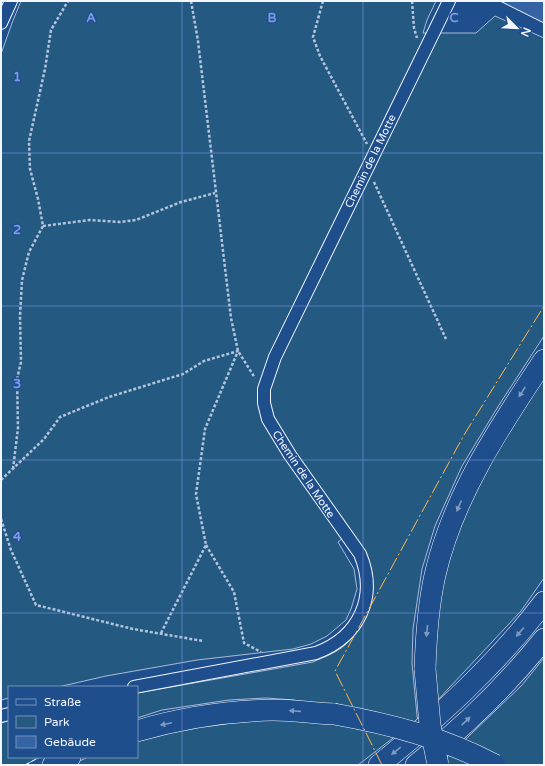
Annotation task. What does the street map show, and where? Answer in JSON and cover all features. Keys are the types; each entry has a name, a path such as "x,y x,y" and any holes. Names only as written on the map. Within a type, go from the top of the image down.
{"highway":[{"path":"438,765 430,725 425,669 429,608 436,574 445,542 457,510 487,449 544,360"},
{"path":"379,765 448,707 474,682 513,640 544,602"},
{"path":"416,765 464,724 491,698 544,639"},
{"path":"138,731 188,719 255,711 292,711 334,714 390,725 423,735 456,747 495,765"},
{"path":"53,765 68,758"}],"street":[{"path":"1,23 11,1"},
{"name":"Chemin de la Motte","path":"138,686 316,654 326,650 351,631 360,615 366,599 368,587 366,571 360,554 290,456 268,419 264,403 264,389 275,357 449,1"}],"path":[{"path":"13,469 18,428 17,379 21,362 20,316 22,280 29,252 43,226 30,169 29,141 45,69 51,30 68,1"},
{"path":"192,1 231,318 238,351 250,372 264,389"},
{"path":"323,1 313,37 320,56 373,156"},
{"path":"412,1 414,28 423,53"},
{"path":"367,167 446,339"},
{"path":"43,226 90,220 120,222 136,220 181,202 216,193"},
{"path":"1,480 44,439 60,417 109,397 183,374 204,361 238,351"},
{"path":"238,351 205,430 196,494 206,545 234,592 244,643 262,652 270,662"},
{"path":"1,519 11,550 36,605 133,628 203,640"},
{"path":"161,633 206,545"}],"green space":[{"path":"21,1 436,1 423,33 476,33 495,16 544,38 544,336 499,405 462,466 435,526 422,569 413,629 412,663 418,726 294,700 266,698 229,700 162,710 138,718 138,693 313,662 334,653 345,645 361,626 366,616 373,593 371,569 367,558 349,533 338,542 354,569 357,589 351,609 346,620 327,636 311,644 293,649 197,660 106,676 62,686 8,686 8,698 1,700 1,54"},
{"path":"544,374 544,578 521,611 435,703 435,650 437,618 444,581 461,524 485,471"},
{"path":"544,658 544,765 447,765 445,759 522,685"},
{"path":"8,720 8,758 38,758 25,765 1,765 1,723"},
{"path":"262,720 295,720 334,724 397,735 358,765 71,765 86,758 138,758 138,739 181,728"}],"building":[{"path":"500,1 544,1 544,23"}],"fence":[{"path":"25,765 36,759"}],"power":[{"path":"382,765 335,671 464,435 544,306"}]}
